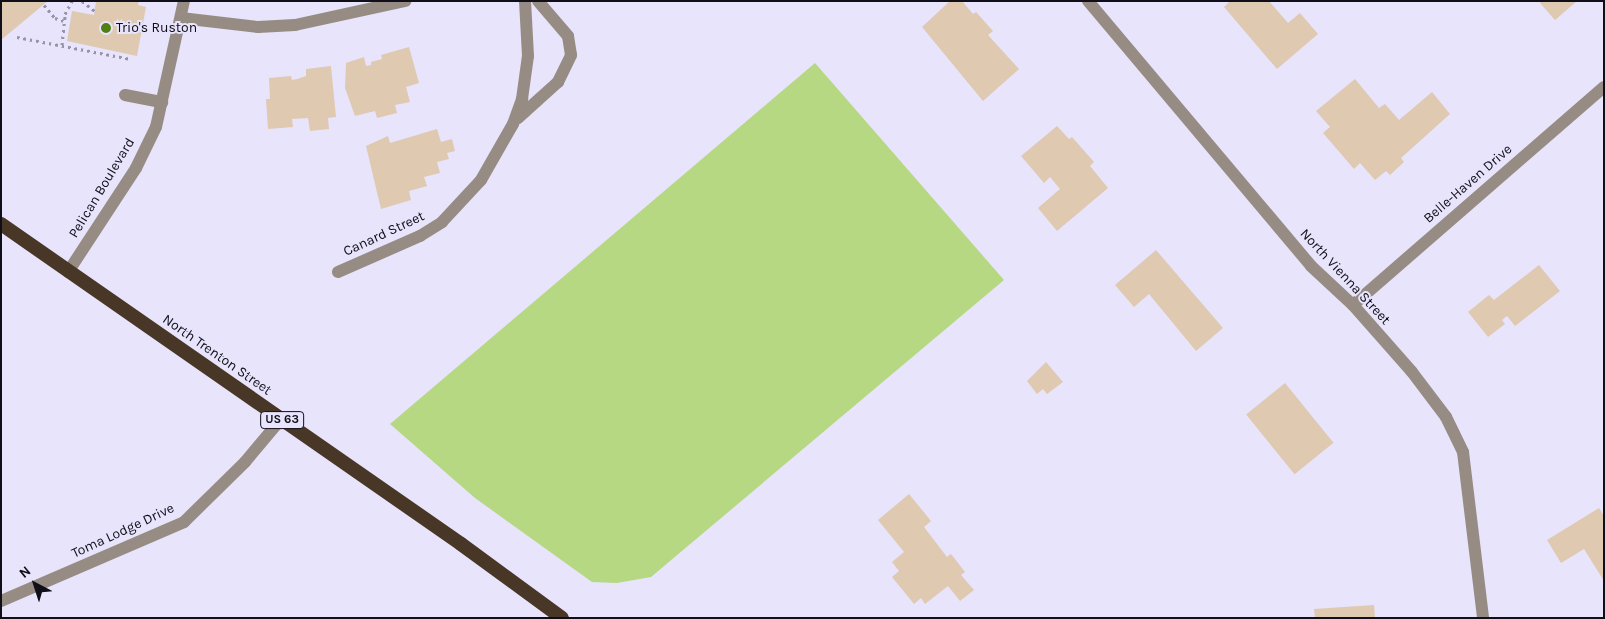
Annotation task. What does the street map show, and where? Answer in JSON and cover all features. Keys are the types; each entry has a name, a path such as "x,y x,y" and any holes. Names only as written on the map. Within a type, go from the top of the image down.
{"highway":[{"name":"North Trenton Street","path":"1,224 562,618"}],"street":[{"name":"Pelican Boulevard","path":"68,272 136,168 156,127 184,1"},
{"path":"181,18 258,27 295,25 405,1"},
{"name":"Canard Street","path":"338,272 420,236 442,222 481,180 513,124 526,78 528,35 525,1"},
{"name":"Canard Street","path":"513,124 558,82 569,64 568,36 538,1"},
{"name":"North Vienna Street","path":"1088,1 1311,266 1353,305 1429,394 1446,417 1463,452 1483,618"},
{"name":"Belle-Haven Drive","path":"1353,305 1604,87"},
{"path":"125,95 162,102"},
{"name":"Toma Lodge Drive","path":"1,601 184,522 245,462 281,419"}],"path":[{"path":"62,45 67,7 72,1"},
{"path":"82,1 94,11"},
{"path":"44,4 54,18 64,21"},
{"path":"17,37 131,59"}],"green space":[{"path":"815,63 1004,280 651,577 617,583 592,582 475,498 390,424"}],"building":[{"path":"1,1 48,1 1,40"},
{"name":"Trio's Ruston","path":"96,1 139,1 138,5 146,7 137,56 67,41 72,11 94,15"},
{"path":"950,1 962,1 973,14 976,12 993,31 988,35 1019,69 983,101 922,27"},
{"path":"1230,1 1269,1 1288,23 1300,13 1318,34 1277,69 1224,7"},
{"path":"1542,1 1577,1 1555,20 1540,3"},
{"path":"409,47 419,83 406,87 410,102 395,105 397,113 377,118 375,111 355,116 345,88 346,63 364,57 366,66 371,65 371,62 382,59 381,55"},
{"path":"331,66 336,117 328,118 329,129 310,131 308,118 292,119 293,127 268,129 266,99 270,99 269,78 291,76 292,80 306,76 306,69"},
{"path":"1355,79 1379,108 1385,104 1399,120 1432,92 1450,114 1401,158 1404,162 1390,175 1386,171 1375,180 1360,163 1354,169 1323,133 1330,127 1316,111"},
{"path":"1057,126 1069,139 1072,137 1094,162 1090,166 1108,188 1057,231 1038,208 1060,189 1050,177 1044,183 1021,156"},
{"path":"437,129 441,142 452,139 455,151 447,153 449,159 437,162 440,173 424,177 427,186 409,191 411,200 381,209 366,146 388,136 390,143"},
{"path":"1156,250 1223,328 1196,351 1149,294 1134,307 1115,285"},
{"path":"1539,265 1560,291 1515,326 1507,316 1502,320 1505,324 1488,337 1468,312 1489,295 1494,300"},
{"path":"1046,362 1063,382 1047,394 1043,389 1037,394 1027,381"},
{"path":"1285,383 1333,443 1295,474 1246,414"},
{"path":"909,494 931,521 924,527 947,557 951,554 965,572 961,575 974,590 960,601 948,586 925,604 921,598 914,604 892,577 899,571 892,562 904,552 878,520"},
{"path":"1599,508 1604,516 1604,581 1584,549 1561,563 1547,540"},
{"path":"1374,605 1375,618 1315,618 1314,609"}],"place":[{"name":"Trio's Ruston","path":"106,28"}]}
